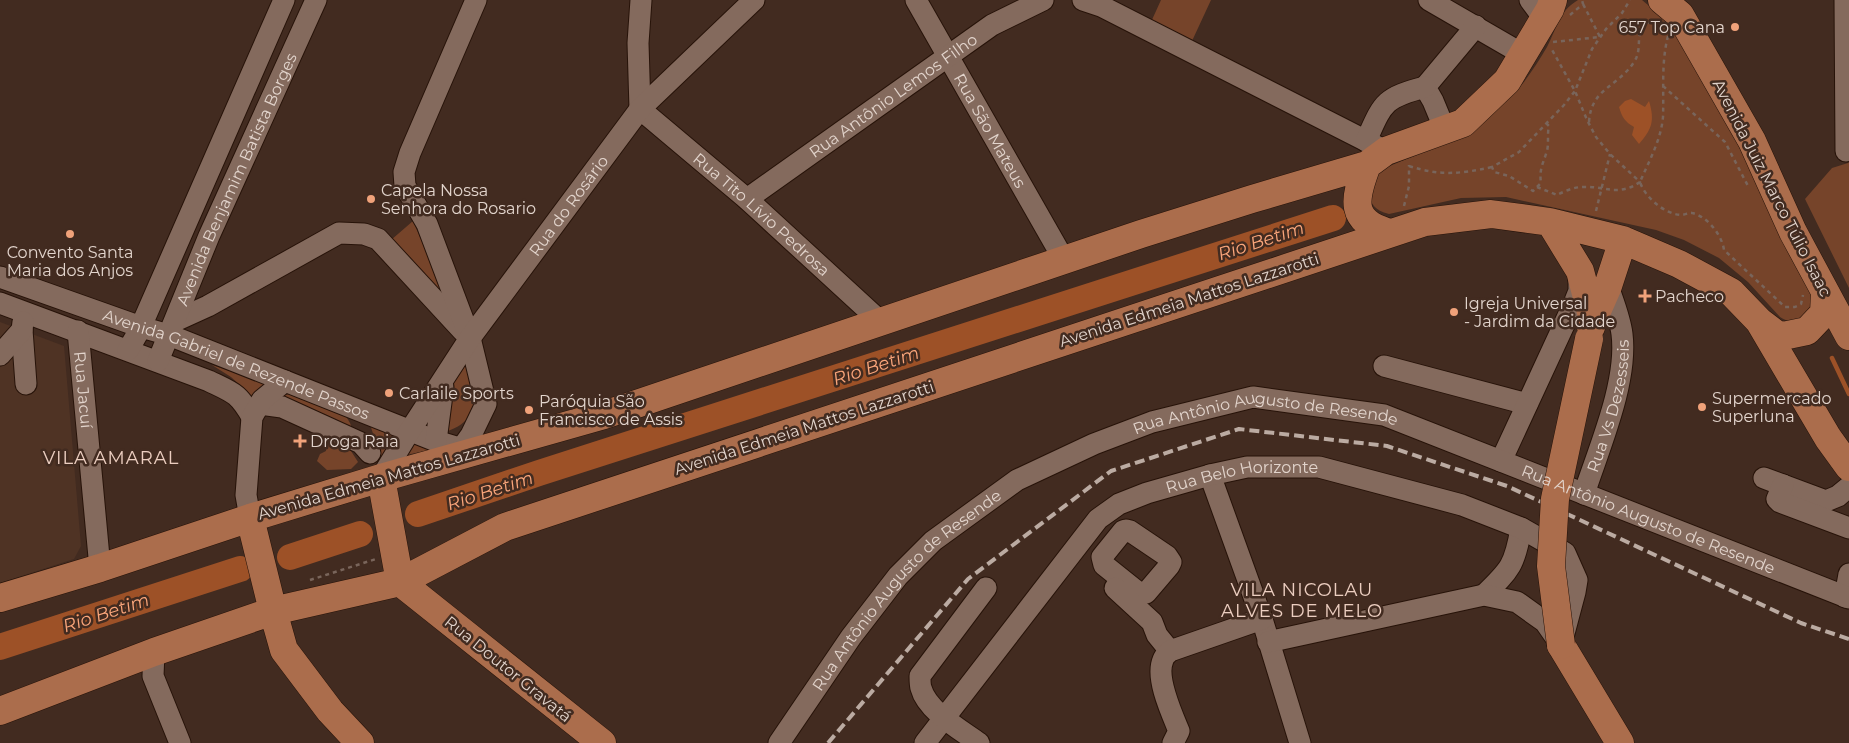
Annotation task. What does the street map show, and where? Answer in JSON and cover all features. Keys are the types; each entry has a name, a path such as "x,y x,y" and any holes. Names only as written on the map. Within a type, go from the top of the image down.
{"main road":[{"name":"Avenida Edmeia Mattos Lazzarotti","path":"0,598 100,568 250,518 467,450 604,415 1386,154 1463,123 1507,81 1554,5"},
{"name":"Avenida Juiz Marco Túlio Isaac","path":"1670,8 1752,141 1793,232 1814,292 1849,336"},
{"path":"1386,154 1357,199 1358,210 1368,223 1378,230 1394,232"},
{"name":"Avenida Edmeia Mattos Lazzarotti","path":"0,711 154,652 273,611 400,582 505,528 1425,222 1491,214 1550,222 1623,240"},
{"path":"1550,222 1580,271 1591,329"},
{"path":"1620,743 1561,645 1551,566 1555,499 1591,329 1623,240 1679,264 1732,292 1759,321 1776,334 1783,336 1807,331 1824,313 1814,292"},
{"path":"1759,321 1828,438 1849,467"},
{"path":"381,478 400,582"},
{"path":"250,518 284,650 330,711 360,743"},
{"name":"Rua Doutor Gravatá","path":"439,613 437,577 440,562"},
{"name":"Rua Doutor Gravatá","path":"400,582 594,741"}],"street":[{"name":"Avenida Benjamim Batista Borges","path":"128,350 141,327 284,0"},
{"name":"Avenida Benjamim Batista Borges","path":"158,361 209,236 316,0"},
{"path":"467,450 486,404 470,338 427,224 405,186 404,172 410,153 476,0"},
{"path":"640,109 638,43 641,0"},
{"name":"Rua do Rosário","path":"381,478 470,338 640,109 754,0"},
{"name":"Rua São Mateus","path":"916,0 1064,260"},
{"name":"Rua Antônio Lemos Filho","path":"747,199 992,25 1043,0"},
{"path":"1083,0 1101,6 1386,154"},
{"path":"1429,0 1524,55"},
{"path":"1845,0 1846,151"},
{"path":"1386,154 1378,114 1386,103 1404,93 1425,87 1476,26"},
{"path":"1425,87 1445,130"},
{"name":"Rua Tito Lívio Pedrosa","path":"640,109 747,199 881,322"},
{"path":"172,328 339,233 364,234 378,239 470,338"},
{"path":"1501,461 1579,291 1580,271"},
{"name":"Avenida Gabriel de Rezende Passos","path":"0,277 141,327 172,328 285,381 436,441 467,450"},
{"name":"Rua Vs Dezesseis","path":"1584,494 1615,398 1622,362 1622,334 1608,286"},
{"name":"Avenida Gabriel de Rezende Passos","path":"0,302 23,321 78,331 158,361 235,393 256,410 282,407 361,443 370,453"},
{"path":"0,355 23,321"},
{"path":"23,321 26,384"},
{"name":"Rua Jacuí","path":"78,331 100,568"},
{"path":"1384,366 1527,404"},
{"path":"250,518 246,495 256,410 285,381"},
{"path":"436,441 443,381"},
{"name":"Rua Antônio Augusto de Resende","path":"779,743 852,637 898,576 933,541 1017,480 1094,444 1152,422 1254,397 1384,415 1847,598"},
{"path":"357,409 370,453 381,478"},
{"name":"Rua Belo Horizonte","path":"925,743 1098,520 1119,504 1147,493 1246,467 1319,467 1462,505 1521,528 1565,552 1577,580 1576,592 1561,645"},
{"path":"1210,475 1262,619 1300,743"},
{"path":"1849,487 1838,496 1826,501 1774,482 1777,499 1780,502 1849,528"},
{"path":"1484,595 1506,574 1517,554 1521,528"},
{"path":"1847,598 1849,574"},
{"path":"1119,578 1114,586 1115,589 1152,622 1157,635 1170,650"},
{"path":"979,743 944,718 927,701 921,688 920,676 986,588"},
{"path":"1268,642 1484,595 1517,602 1545,622 1561,645"},
{"path":"1172,743 1179,731 1166,696 1160,672 1163,659 1170,650 1262,619"},
{"path":"154,652 153,676 180,743"}],"path":[{"path":"1386,154 1427,172 1460,174 1492,167 1519,152 1575,90 1592,49 1630,0"},
{"path":"1554,5 1600,37"},
{"path":"1537,187 1557,195 1569,189 1583,187 1625,190 1640,182 1656,145 1662,119 1665,51 1670,8"},
{"path":"1588,123 1597,96 1604,88 1616,82 1634,61 1639,51 1638,39 1642,27 1670,8"},
{"path":"1600,37 1547,42 1575,90 1588,123 1610,154 1640,182 1642,189 1653,201 1666,210 1680,215 1691,212 1705,219 1717,232 1724,250 1784,306 1795,307 1814,292"},
{"path":"1663,86 1725,142 1751,193"},
{"path":"1492,167 1494,172 1508,176 1533,191 1541,183 1540,172 1547,149 1549,126 1546,123"},
{"path":"1386,154 1409,186 1394,232"},
{"path":"1591,232 1610,154"}],"shaded area":[{"path":"1161,0 1211,0 1192,41 1151,22"},
{"path":"1578,0 1642,0 1668,22 1722,114 1785,236 1815,299 1810,315 1791,321 1780,317 1748,282 1719,258 1684,240 1656,230 1506,197 1461,198 1389,214 1381,211 1372,203 1370,192 1375,172 1456,137 1492,114 1508,99 1524,82 1539,60 1562,15"},
{"path":"1631,99 1645,107 1649,101 1651,108 1651,124 1647,134 1639,144 1632,135 1634,127 1624,119 1619,107 1625,101"},
{"path":"1849,161 1849,288 1805,199 1832,168"},
{"path":"413,221 449,305 391,240"},
{"path":"0,322 64,346 81,546 74,559 0,583"},
{"path":"465,353 473,388 473,408 469,417 461,425 448,431 445,412 449,391"},
{"path":"212,365 266,383 254,398 231,377"},
{"path":"289,394 344,413 353,431 279,397"},
{"path":"369,421 397,430 381,459"},
{"path":"327,433 351,451 358,462 351,469 327,470 317,461 320,454 326,451"},
{"path":"414,437 444,447 406,455"}],"waterway":[{"name":"Rio Betim","path":"418,514 539,473 1333,218"},
{"path":"1832,358 1849,394"},
{"name":"Rio Betim","path":"290,557 360,534"},
{"name":"Rio Betim","path":"0,647 240,569"}],"railway":[{"path":"828,743 968,579 1111,471 1239,429 1387,446 1507,486 1801,623 1849,639"}],"place":[{"name":"657 Top Cana","path":"1735,27"},
{"name":"Capela Nossa Senhora do Rosario","path":"371,199"},
{"name":"Convento Santa Maria dos Anjos","path":"70,234"},
{"name":"Pacheco","path":"1645,296"},
{"name":"Igreja Universal - Jardim da Cidade","path":"1454,312"},
{"name":"Carlaile Sports","path":"389,393"},
{"name":"Supermercado Superluna","path":"1702,407"},
{"name":"Paróquia São Francisco de Assis","path":"529,410"},
{"name":"Droga Raia","path":"300,441"}],"district":[{"name":"VILA AMARAL","path":"111,458"},
{"name":"VILA NICOLAU ALVES DE MELO","path":"1302,600"}]}
